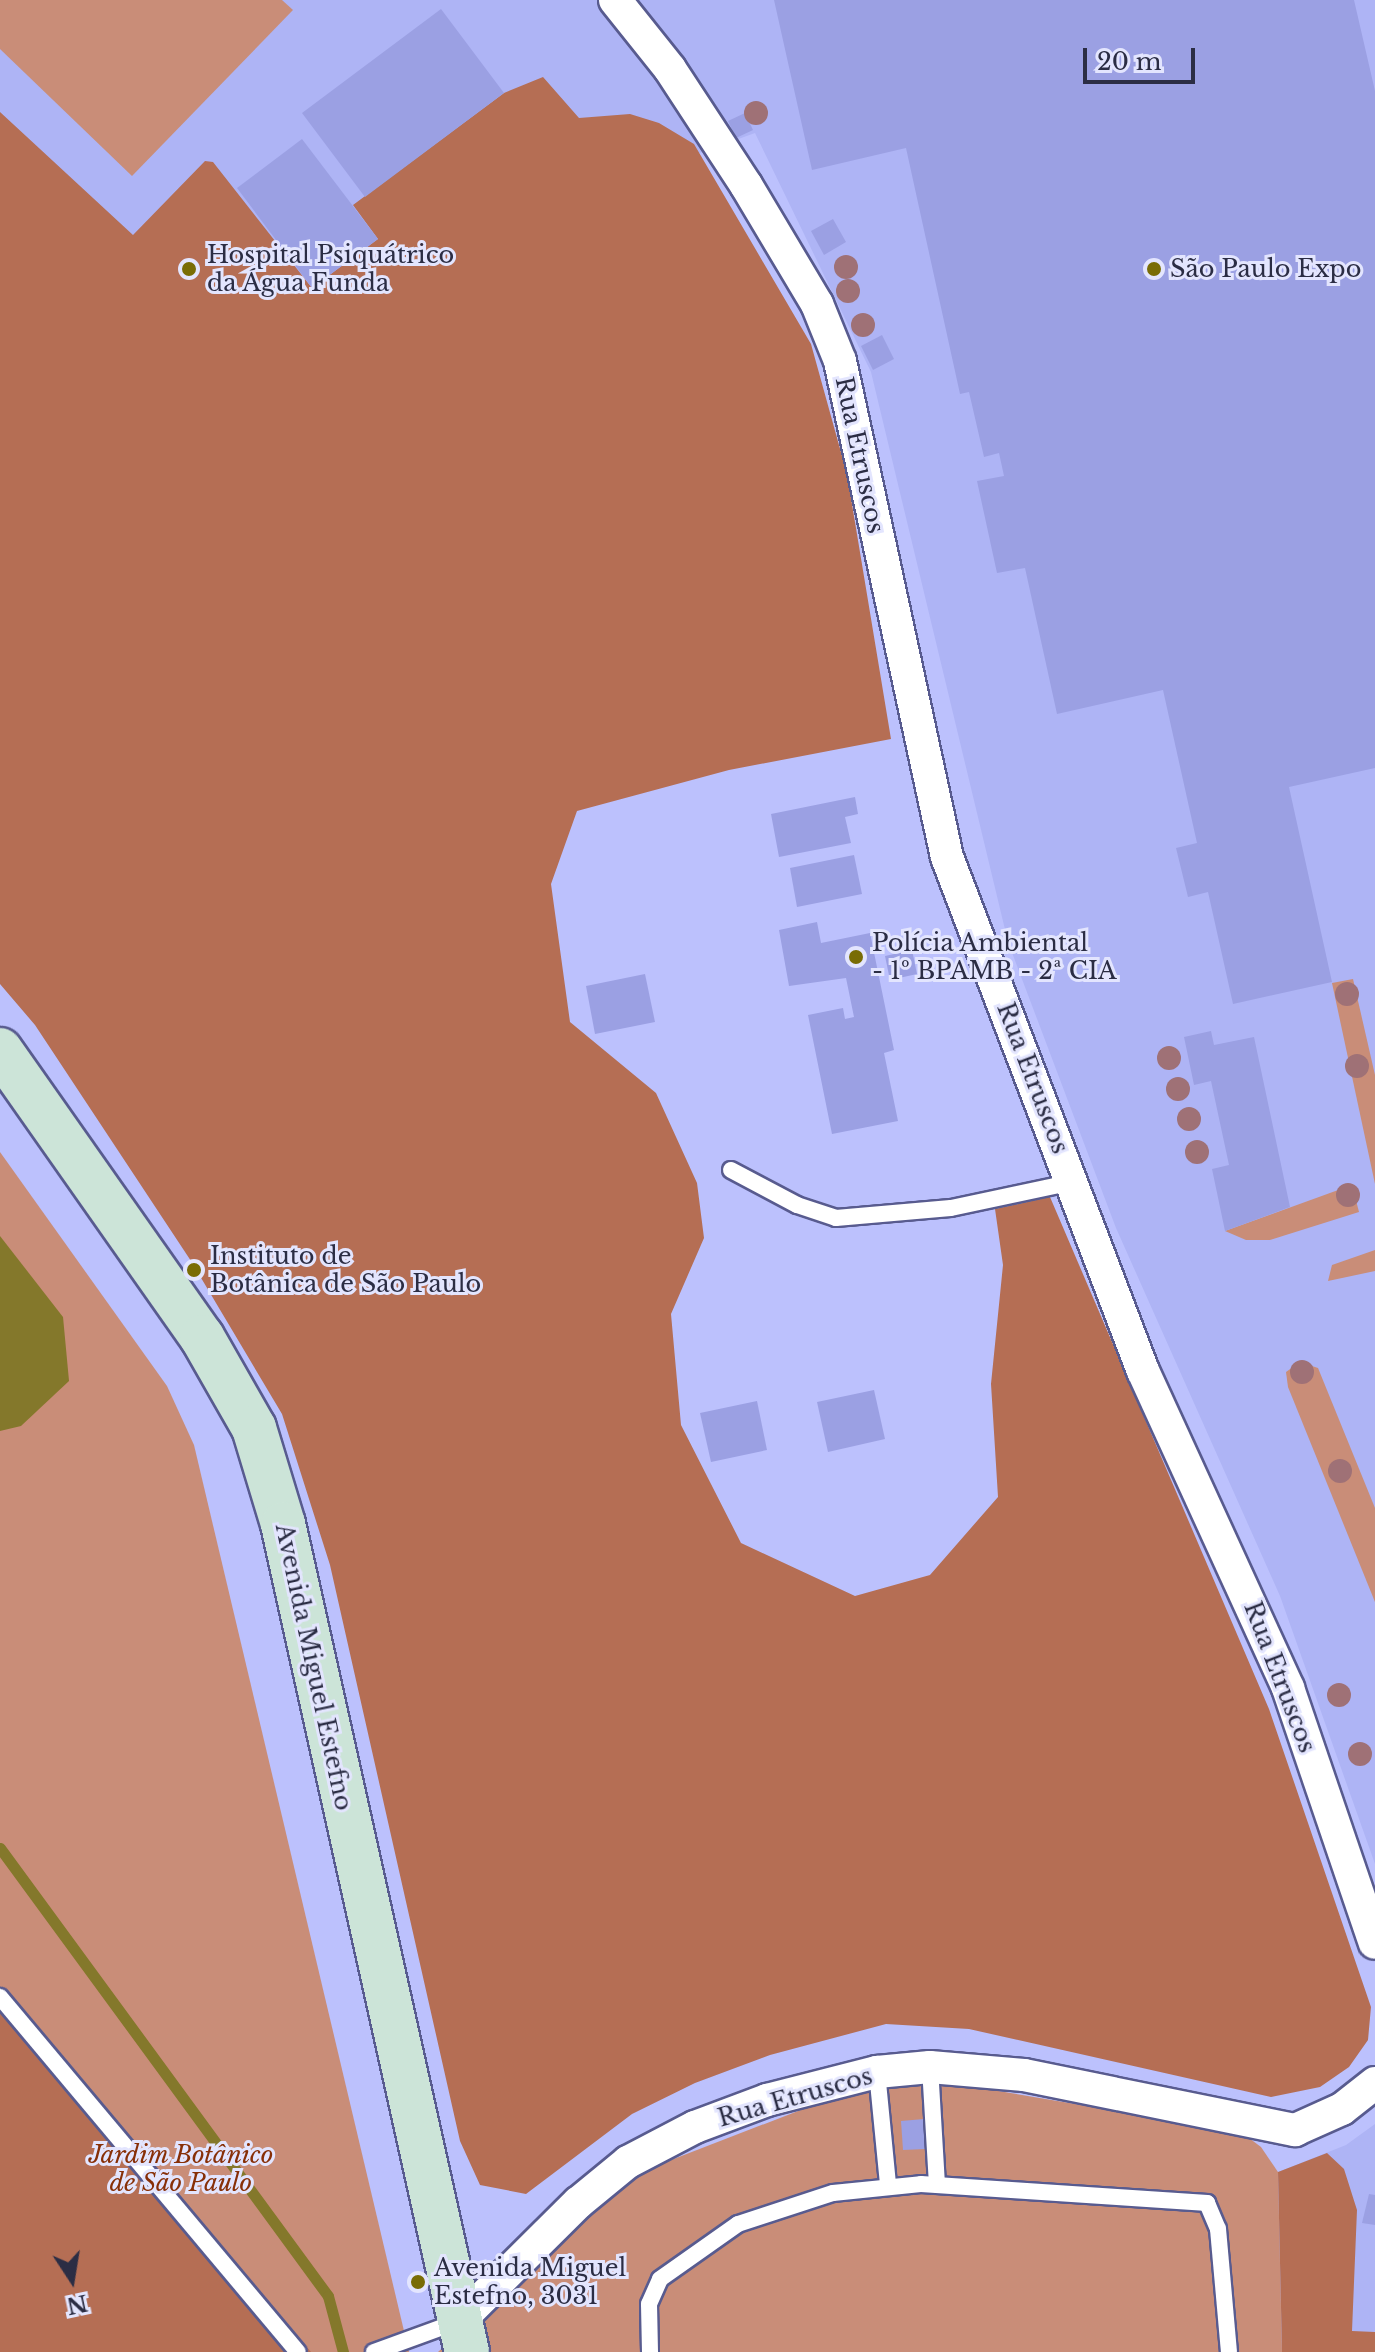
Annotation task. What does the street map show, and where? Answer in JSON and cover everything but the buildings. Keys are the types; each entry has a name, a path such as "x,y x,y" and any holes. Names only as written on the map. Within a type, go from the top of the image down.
{"main road":[{"name":"Avenida Miguel Estefno","path":"0,1050 202,1337 254,1428 283,1524 463,2336"}],"street":[{"name":"Rua Etruscos","path":"615,0 670,69 746,185 817,304 840,361 941,836 1143,1371 1288,1688 1375,1943"},
{"name":"Rua Etruscos","path":"463,2336 578,2203 628,2162 695,2127 767,2100 877,2072 930,2067 1024,2075 1295,2130 1342,2109 1375,2083"}],"lane":[{"path":"731,1170 797,1205 836,1218 951,1208 1073,1182"},
{"path":"0,1997 298,2352"},
{"path":"930,2067 937,2185"},
{"path":"877,2072 888,2185"},
{"path":"650,2352 649,2304 660,2279 738,2224 789,2203 888,2185 937,2185 1207,2203 1218,2229 1229,2352"},
{"name":"Rua Etruscos","path":"374,2352 413,2336 463,2336"}],"shaded area":[{"name":"São Paulo Expo","path":"0,0 1375,0 1375,1864 1280,1596 1116,1228 1008,942 871,372 755,133 0,406"},
{"path":"543,77 579,118 630,114 659,123 694,144 811,344 847,474 891,739 729,770 577,811 551,884 570,1022 656,1093 697,1183 704,1238 671,1314 681,1425 741,1543 855,1596 930,1575 998,1497 991,1384 1003,1265 995,1209 1050,1197 1269,1709 1371,2007 1368,2040 1349,2067 1320,2087 1271,2097 969,2029 886,2024 770,2055 695,2083 632,2114 526,2194 480,2185 460,2141 330,1565 282,1414 191,1261 35,1025 0,984 0,112 133,235 205,161 213,162 312,288 378,239 353,205 504,93"},
{"path":"0,1236 63,1317 69,1381 21,1426 0,1431"},
{"path":"0,1987 311,2352 0,2352"},
{"path":"1375,2124 1375,2352 1282,2352 1278,2172 1346,2145"},
{"path":"1327,2153 1344,2169 1357,2210 1352,2331 1375,2332 1375,2352 1282,2352 1278,2172"}],"green space":[{"path":"0,0 282,0 293,10 132,176 0,49"},
{"path":"1353,979 1375,1075 1375,1184 1332,983"},
{"name":"Jardim Botânico de São Paulo","path":"0,1152 167,1386 194,1445 409,2352 0,2352"},
{"path":"1352,1185 1359,1212 1270,1240 1246,1240 1225,1231"},
{"path":"1375,1250 1375,1271 1328,1281 1332,1265"},
{"path":"1300,1362 1318,1368 1375,1508 1375,1602 1288,1387 1286,1372"},
{"path":"957,2084 1241,2132 1261,2147 1278,2172 1282,2352 438,2352 572,2224 635,2174 860,2087"}],"waterway":[{"path":"0,1848 328,2296 343,2352"}],"place":[{"name":"Hospital Psiquátrico da Água Funda","path":"189,269"},
{"name":"São Paulo Expo","path":"1154,269"},
{"name":"Polícia Ambiental - 1º BPAMB - 2ª CIA","path":"856,957"},
{"name":"Instituto de Botânica de São Paulo","path":"194,1270"},
{"name":"Avenida Miguel Estefno, 3031","path":"418,2282"}]}
